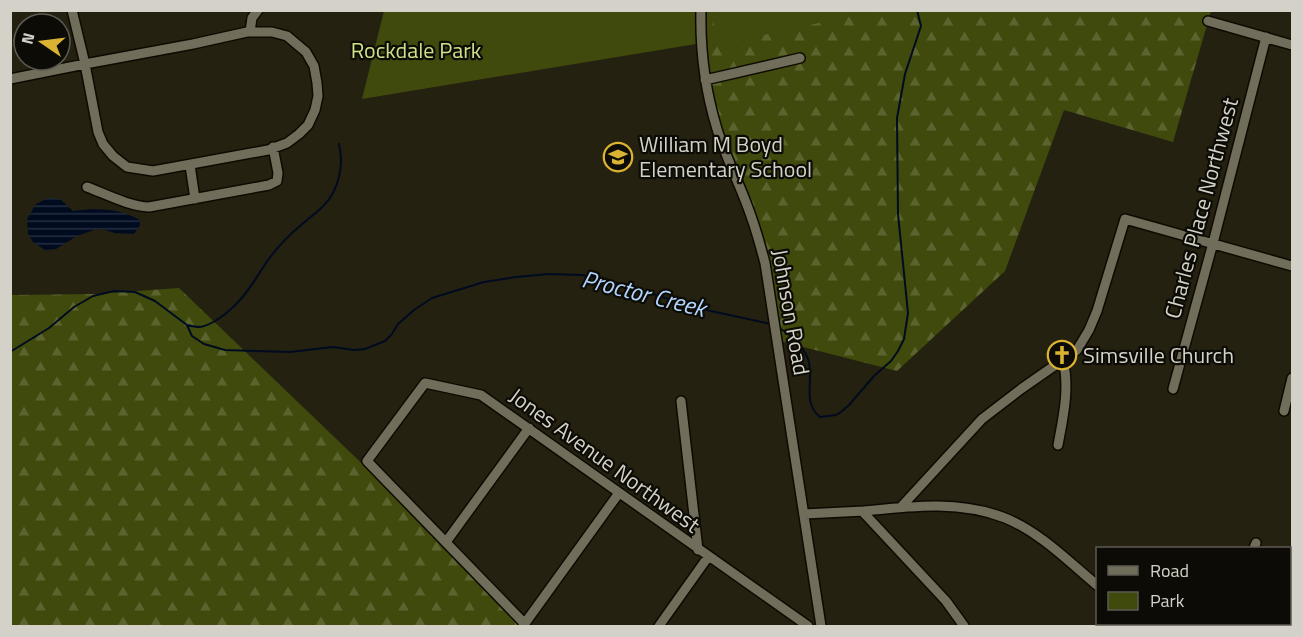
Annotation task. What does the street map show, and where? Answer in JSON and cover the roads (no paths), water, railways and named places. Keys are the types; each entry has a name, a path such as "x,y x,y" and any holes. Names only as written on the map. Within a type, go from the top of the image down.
{"street":[{"path":"10,79 85,64 250,32 272,32 287,36 306,52 314,66 318,96 315,110 308,125 299,134 268,150 153,171 127,167 103,144 98,132 85,64 72,10"},
{"path":"250,32 252,18 258,10"},
{"name":"Johnson Road","path":"701,10 700,34 710,103 718,132 752,219 765,263 821,627"},
{"path":"1208,21 1293,45"},
{"name":"Charles Place Northwest","path":"1173,389 1266,37"},
{"path":"705,80 800,58"},
{"path":"87,187 141,207 269,186 277,181 278,173 273,147"},
{"path":"190,165 195,199"},
{"path":"901,507 982,419 1077,350 1097,311 1125,219 1293,266"},
{"path":"1058,445 1065,403 1066,371 1063,360"},
{"path":"1284,411 1293,378"},
{"name":"Jones Avenue Northwest","path":"446,542 367,461 424,383 481,395 808,627"},
{"path":"681,401 698,550"},
{"path":"529,428 446,542 524,625 619,493"},
{"path":"804,514 940,505 976,508 1006,518 1032,532 1096,584"},
{"path":"862,511 946,601 964,627"},
{"path":"659,627 708,557"}],"water":[{"path":"48,198 60,199 73,211 99,209 124,213 140,220 140,225 134,234 94,230 77,236 56,249 45,250 33,242 28,234 27,219 36,204"}],"waterway":[{"name":"Proctor Creek","path":"779,328 796,341 806,354 810,367 811,404 820,417 836,415 849,405 874,376 891,361 904,339 908,313 898,214 897,118 905,74 921,26 917,10"},
{"path":"187,325 204,326 229,311 247,291 279,246 326,203 338,181 341,163 339,144"},
{"name":"Proctor Creek","path":"10,352 49,328 74,307 93,296 114,291 135,292 155,301 187,325 192,336 204,344 225,350 290,352 333,347 365,349 385,341 398,324 432,298 484,282 549,274 602,278 697,308 771,324"}],"place":[{"name":"William M Boyd Elementary School","path":"618,157"},
{"name":"Simsville Church","path":"1062,355"}],"park label":[{"name":"Rockdale Park","path":"416,50"}]}
